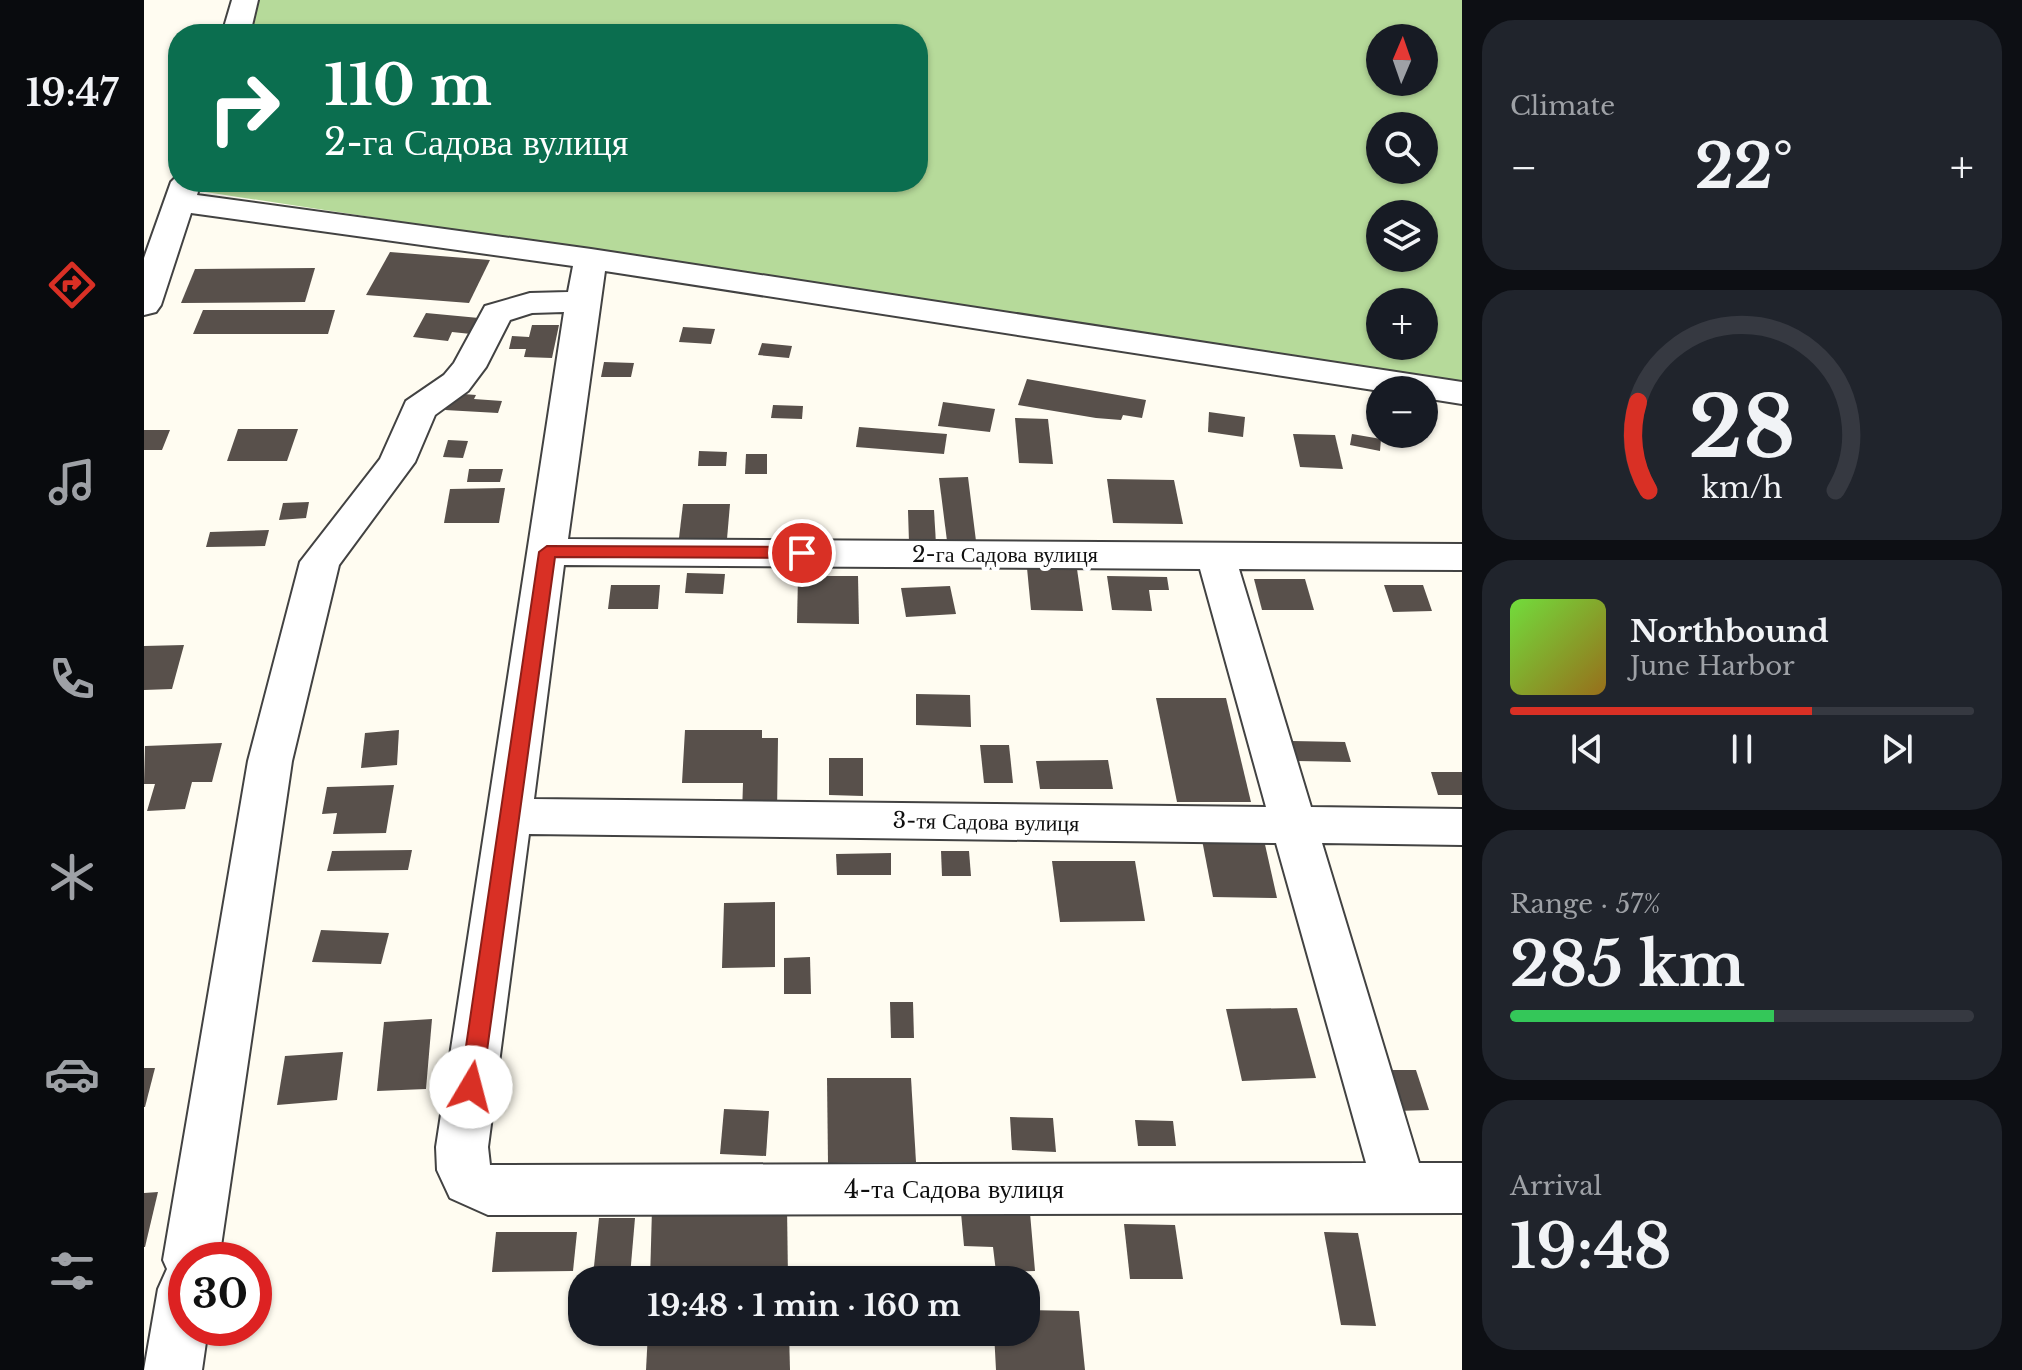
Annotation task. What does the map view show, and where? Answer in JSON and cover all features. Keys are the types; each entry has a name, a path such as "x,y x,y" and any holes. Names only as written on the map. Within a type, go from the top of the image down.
{"street":[{"path":"239,24 245,0"},
{"path":"144,305 182,192 591,259 1462,393"},
{"path":"511,816 582,302 591,259"},
{"path":"194,1242 270,761 320,562 397,462 419,409 456,383 469,367 497,313 530,303 582,302"},
{"name":"2-га Садова вулиця","path":"547,552 1462,557"},
{"path":"1215,554 1400,1189"},
{"name":"3-тя Садова вулиця","path":"511,816 1462,827"},
{"name":"4-та Садова вулиця","path":"511,816 462,1164 464,1177 472,1187 488,1190 1462,1188"},
{"path":"173,1370 177,1346"}],"green space":[{"path":"255,0 1462,0 1462,383 1438,379 1438,376 1416,376 206,192 928,192 928,24 248,24"}],"building":[{"path":"390,252 490,260 469,303 366,295"},
{"path":"315,268 305,302 181,303 195,269"},
{"path":"203,310 335,310 328,334 193,334"},
{"path":"426,313 479,318 471,334 452,332 448,341 413,337"},
{"path":"532,325 559,325 552,358 524,357 526,349 509,349 512,336 529,337"},
{"path":"683,327 715,329 711,344 679,342"},
{"path":"762,343 792,346 789,358 758,355"},
{"path":"604,362 634,363 631,377 601,377"},
{"path":"1027,379 1146,400 1142,418 1123,415 1121,420 1096,418 1018,405"},
{"path":"451,393 502,401 498,413 445,410"},
{"path":"943,402 995,409 990,432 938,426"},
{"path":"773,405 803,406 802,419 771,418"},
{"path":"1209,412 1245,417 1243,437 1208,432"},
{"path":"1015,418 1048,419 1053,464 1019,463"},
{"path":"859,427 947,434 944,454 856,447"},
{"path":"238,429 298,429 287,461 227,461"},
{"path":"144,430 170,430 162,450 144,450"},
{"path":"1293,434 1335,435 1343,469 1300,467"},
{"path":"1352,434 1366,436 1366,448 1380,448 1380,451 1350,445"},
{"path":"448,440 468,441 463,458 443,457"},
{"path":"699,451 727,452 726,466 698,466"},
{"path":"746,454 767,454 767,474 745,474"},
{"path":"469,469 503,469 500,482 467,482"},
{"path":"968,477 976,541 947,541 939,478"},
{"path":"1107,479 1174,480 1183,524 1113,523"},
{"path":"505,488 499,523 444,523 450,489"},
{"path":"309,502 306,518 279,520 283,503"},
{"path":"683,504 730,504 727,539 679,538"},
{"path":"908,510 934,510 936,544 909,543"},
{"path":"269,530 265,546 206,547 210,532"},
{"path":"1027,568 1077,569 1083,611 1031,610"},
{"path":"687,573 725,574 723,594 685,593"},
{"path":"798,576 858,576 859,624 797,623"},
{"path":"1107,576 1167,577 1169,590 1149,590 1152,611 1112,610"},
{"path":"1254,579 1305,579 1314,610 1262,610"},
{"path":"611,585 660,585 658,609 608,609"},
{"path":"1384,585 1423,585 1432,611 1393,612"},
{"path":"950,586 956,614 906,617 901,588"},
{"path":"184,645 172,689 144,690 144,646"},
{"path":"916,694 970,695 971,727 916,725"},
{"path":"1156,698 1226,698 1251,802 1177,802"},
{"path":"399,730 397,765 361,768 365,733"},
{"path":"685,730 762,730 762,738 778,738 777,814 742,814 743,783 682,783"},
{"path":"1292,741 1345,742 1351,762 1297,761"},
{"path":"222,743 212,782 192,782 185,809 147,811 155,784 144,784 145,746"},
{"path":"980,745 1009,745 1013,783 984,783"},
{"path":"829,758 863,758 863,796 829,795"},
{"path":"1108,760 1113,789 1040,789 1036,761"},
{"path":"1431,772 1462,772 1462,795 1438,795"},
{"path":"394,785 386,833 333,834 337,813 322,814 327,787"},
{"path":"1202,840 1264,840 1277,898 1213,897"},
{"path":"412,850 408,870 327,871 332,851"},
{"path":"941,851 969,851 971,876 942,876"},
{"path":"891,853 891,875 837,875 836,854"},
{"path":"1052,861 1135,861 1145,921 1060,922"},
{"path":"775,902 775,967 722,968 724,903"},
{"path":"321,930 389,933 381,964 312,962"},
{"path":"810,957 811,994 784,994 784,958"},
{"path":"890,1002 913,1002 914,1038 891,1038"},
{"path":"1297,1008 1316,1078 1242,1081 1226,1009"},
{"path":"432,1019 426,1089 377,1091 384,1022"},
{"path":"343,1052 337,1100 277,1105 285,1056"},
{"path":"144,1068 155,1068 145,1107 144,1107"},
{"path":"1384,1070 1416,1070 1429,1110 1396,1111"},
{"path":"827,1078 911,1078 916,1162 828,1163"},
{"path":"724,1109 769,1111 766,1156 720,1154"},
{"path":"1010,1117 1053,1118 1056,1152 1012,1150"},
{"path":"1135,1120 1173,1121 1176,1146 1138,1146"},
{"path":"158,1192 145,1247 144,1247 144,1193"},
{"path":"787,1206 788,1266 650,1266 652,1209"},
{"path":"961,1213 1030,1213 1035,1266 995,1266 993,1247 964,1246"},
{"path":"599,1218 635,1218 631,1266 594,1266"},
{"path":"1124,1224 1175,1225 1183,1279 1130,1279"},
{"path":"496,1232 577,1232 574,1266 568,1266 568,1271 492,1272"},
{"path":"1324,1232 1358,1233 1376,1326 1341,1325"},
{"path":"1040,1310 1079,1311 1085,1370 996,1370 995,1346 1040,1346"},
{"path":"647,1346 789,1346 790,1370 646,1370"}],"route":[{"path":"471,1087 547,552 802,553"}]}
